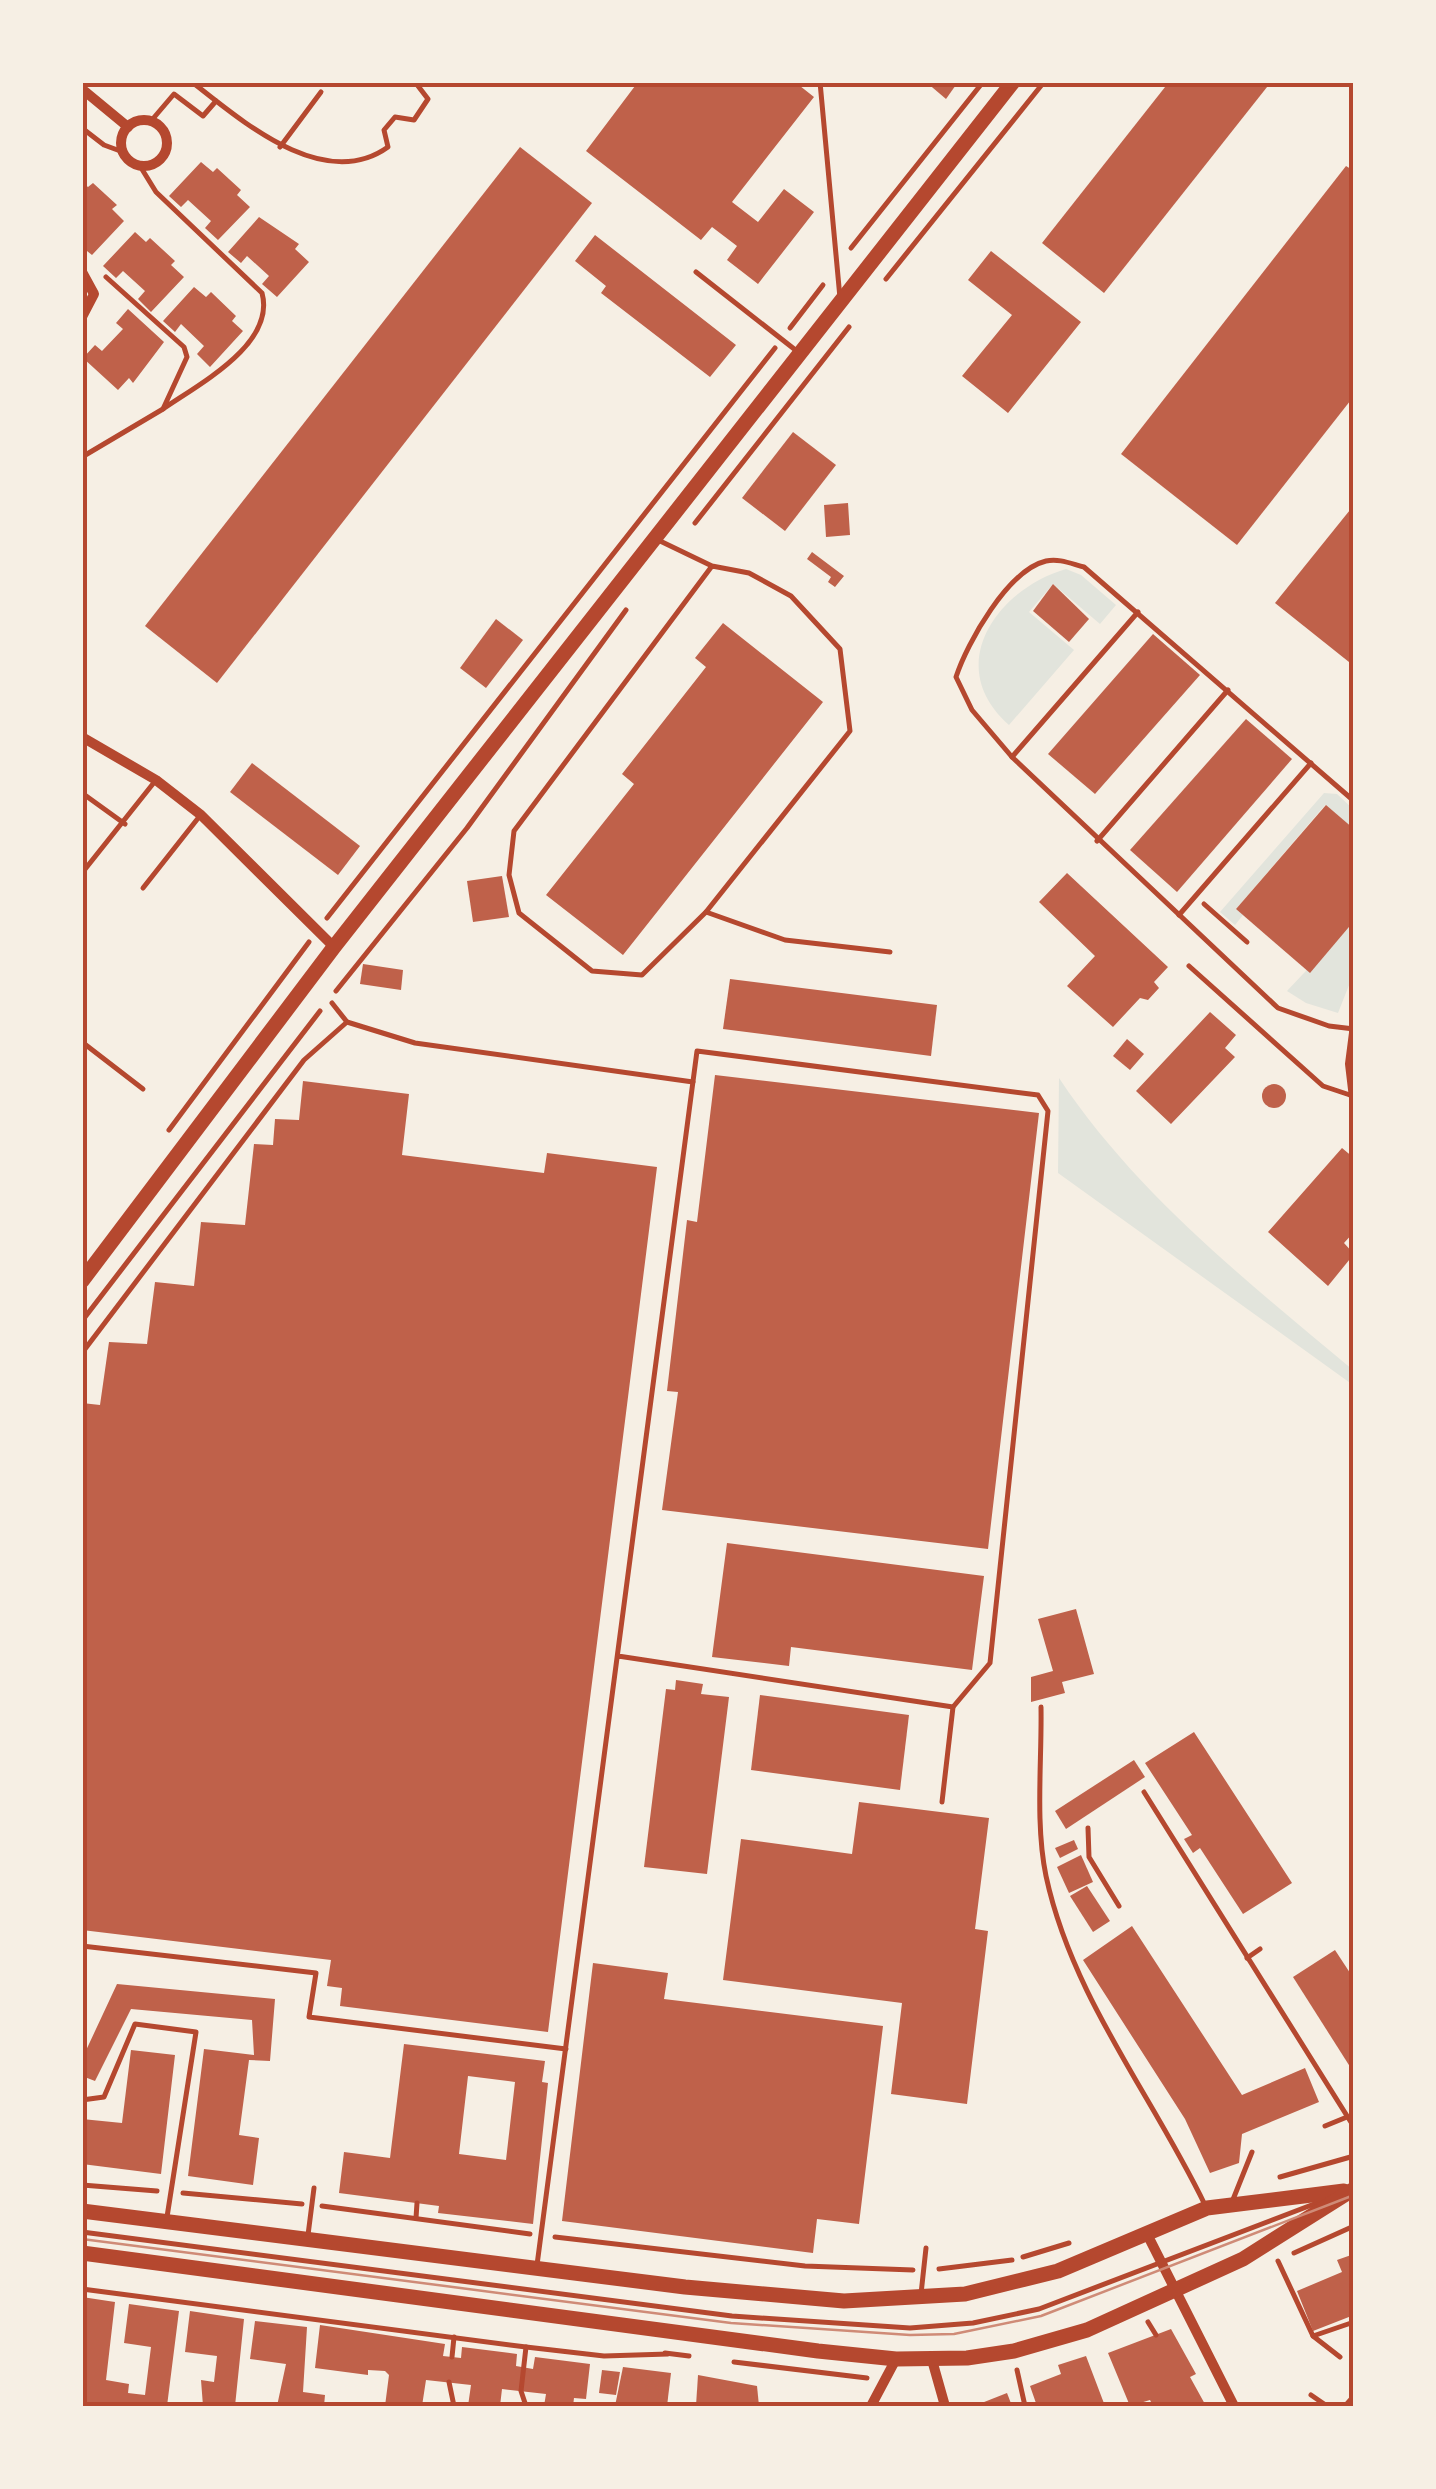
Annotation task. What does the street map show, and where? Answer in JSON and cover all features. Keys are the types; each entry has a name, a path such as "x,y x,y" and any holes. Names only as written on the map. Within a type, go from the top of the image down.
{"main road":[{"path":"84,1277 334,948 1013,82"},
{"path":"82,2210 834,2301 965,2294 1058,2272 1206,2208 1351,2190"},
{"path":"82,2253 896,2359 932,2360 1014,2351 1086,2330 1243,2259 1351,2190"}],"street":[{"path":"82,90 128,127"},
{"path":"151,121 166,136 166,152 156,164 140,166 123,152 122,137 128,127 151,121"},
{"path":"82,272 94,294 82,318"},
{"path":"82,737 156,780 200,814 244,853 334,948"},
{"path":"1353,1097 1354,1031"},
{"path":"1146,2234 1234,2406"},
{"path":"871,2406 896,2359"},
{"path":"932,2360 945,2406"}],"lane":[{"path":"820,82 840,300"},
{"path":"82,128 104,145 123,152"},
{"path":"696,272 800,354"},
{"path":"655,538 672,550 712,566 749,573 791,596 840,648 850,730 706,912 642,976 592,971 519,913 509,875 514,831 712,566"},
{"path":"1354,801 1084,567 1057,560 1041,562 1023,574 968,642 956,677 972,710 1012,757 1278,1008 1354,1031"},
{"path":"1012,757 1138,612"},
{"path":"1097,841 1228,690"},
{"path":"1178,916 1312,763"},
{"path":"82,873 125,824 156,780"},
{"path":"82,793 125,824"},
{"path":"143,888 200,814"},
{"path":"706,912 784,940 890,952"},
{"path":"1188,966 1323,1086 1353,1097"},
{"path":"332,1003 347,1022 416,1043 693,1082"},
{"path":"82,1353 304,1060 347,1022"},
{"path":"82,1042 143,1088"},
{"path":"537,2268 697,1051 1026,1090 1038,1094 1048,1111 990,1663 953,1708 942,1802"},
{"path":"618,1656 953,1708"},
{"path":"1041,1707 1045,1872 1064,1944 1102,2023 1206,2208"},
{"path":"1144,1792 1354,2127"},
{"path":"1088,1828 1089,1857 1111,1886 1118,1906"},
{"path":"1168,1850 1177,1845"},
{"path":"82,1946 316,1973 310,2017 566,2048"},
{"path":"1247,1958 1260,1949"},
{"path":"82,2100 104,2097 135,2024 196,2032 166,2220"},
{"path":"1325,2126 1347,2117"},
{"path":"1232,2204 1252,2152"},
{"path":"307,2240 314,2188"},
{"path":"82,2232 732,2316 910,2328 963,2325 1039,2309 1351,2190"},
{"path":"920,2298 926,2248"}],"path":[{"path":"194,83 280,147 340,161 369,160 388,147 384,130 395,117 414,120 428,99 415,82"},
{"path":"166,1133 316,932 983,82"},
{"path":"882,284 1044,82"},
{"path":"280,147 321,92"},
{"path":"151,121 174,94 203,116 216,101"},
{"path":"82,457 223,368 256,332 266,306 262,292 156,192 140,166"},
{"path":"97,269 184,346 187,357 163,409"},
{"path":"672,550 860,312"},
{"path":"82,1321 170,1201 468,828 629,607"},
{"path":"1195,896 1247,942"},
{"path":"1236,2186 1354,2156"},
{"path":"82,2185 312,2205 805,2266 924,2270 1016,2259 1074,2242"},
{"path":"416,2218 417,2203"},
{"path":"1278,2260 1312,2336 1340,2357"},
{"path":"82,2289 526,2348 604,2356 672,2354"},
{"path":"1312,2336 1354,2322"},
{"path":"1150,2324 1156,2335"},
{"path":"452,2357 454,2338"},
{"path":"526,2348 521,2392 526,2406"},
{"path":"1014,2351 1025,2406"},
{"path":"449,2382 454,2406"},
{"path":"1311,2395 1327,2406"},
{"path":"1345,2406 1354,2396"}],"shaded area":[{"path":"1066,569 1081,575 1116,605 1100,624 1053,584 1029,612 1074,650 1009,725 989,702 980,679 979,655 986,632 1019,594"},
{"path":"1324,793 1337,794 1353,809 1353,829 1325,805 1236,909 1243,915 1235,925 1220,912"},
{"path":"1353,921 1353,975 1338,1013 1306,1003 1287,991"},
{"path":"1059,1078 1089,1120 1158,1198 1234,1270 1353,1370 1353,1385 1058,1173"}],"building":[{"path":"638,82 795,82 814,97 732,202 758,222 784,189 814,212 758,284 727,260 737,246 712,227 701,240 586,151"},
{"path":"926,82 958,82 946,99"},
{"path":"1169,82 1271,82 1104,293 1042,243"},
{"path":"520,147 592,203 217,683 145,626"},
{"path":"201,162 213,172 217,168 241,190 237,195 250,207 218,240 205,228 211,221 188,200 181,207 169,196"},
{"path":"1346,166 1354,171 1354,396 1237,545 1121,454"},
{"path":"82,182 88,187 93,183 117,205 112,209 124,221 92,255 82,247"},
{"path":"259,217 299,244 295,249 309,262 277,297 262,284 269,276 247,256 241,263 228,252"},
{"path":"135,232 146,242 150,238 175,261 171,265 184,277 151,312 138,299 145,291 123,271 116,278 103,266"},
{"path":"595,235 736,345 710,377 601,293 606,286 575,261"},
{"path":"991,251 1081,322 1008,413 962,376 1012,315 968,280"},
{"path":"194,287 206,297 211,292 236,316 232,321 243,331 210,367 197,354 204,346 181,324 175,332 163,321"},
{"path":"128,309 164,342 133,383 129,378 118,390 83,358 95,345 102,351 123,329 116,323"},
{"path":"793,432 836,465 785,531 742,498"},
{"path":"848,503 850,535 826,537 824,505"},
{"path":"1354,505 1354,666 1275,603"},
{"path":"812,552 844,576 835,587 828,582 831,577 807,559"},
{"path":"1053,584 1089,619 1069,642 1033,611"},
{"path":"496,619 523,640 486,688 460,668"},
{"path":"723,623 823,702 623,955 546,895 634,784 622,774 706,667 695,658"},
{"path":"1153,634 1200,675 1095,794 1048,754"},
{"path":"1246,719 1292,759 1177,892 1130,850"},
{"path":"252,763 360,846 338,875 230,792"},
{"path":"1326,805 1354,829 1354,921 1310,973 1236,909"},
{"path":"1067,873 1168,967 1154,982 1159,988 1148,1000 1140,998 1113,1027 1067,986 1095,956 1039,902"},
{"path":"502,876 509,917 473,922 467,881"},
{"path":"363,964 403,970 401,990 360,984"},
{"path":"730,979 937,1005 931,1056 723,1029"},
{"path":"1210,1012 1236,1035 1225,1048 1235,1057 1171,1124 1136,1091"},
{"path":"1127,1039 1144,1054 1130,1070 1113,1056"},
{"path":"715,1075 1039,1113 988,1549 662,1510 678,1392 667,1391 687,1220 697,1222"},
{"path":"303,1081 409,1094 402,1155 544,1173 547,1153 657,1167 548,2032 340,2006 342,1988 327,1986 331,1960 82,1930 82,1403 100,1405 109,1342 147,1344 155,1282 194,1286 201,1222 245,1225 254,1144 273,1145 275,1119 299,1120"},
{"path":"1274,1084 1283,1087 1283,1105 1274,1108 1265,1105 1262,1096 1265,1087"},
{"path":"1342,1148 1354,1158 1354,1232 1344,1243 1354,1254 1328,1286 1268,1232"},
{"path":"727,1543 984,1576 972,1670 791,1647 789,1666 712,1657"},
{"path":"1076,1609 1094,1674 1062,1682 1065,1693 1031,1702 1031,1677 1053,1671 1038,1619"},
{"path":"676,1680 703,1684 701,1694 729,1697 707,1874 644,1867 666,1689 675,1690"},
{"path":"760,1695 909,1715 900,1790 751,1770"},
{"path":"1194,1732 1292,1883 1243,1914 1200,1848 1193,1853 1184,1839 1192,1835 1145,1763"},
{"path":"1134,1760 1145,1777 1066,1829 1055,1811"},
{"path":"859,1802 989,1818 975,1929 988,1931 967,2104 891,2094 902,2003 723,1980 741,1839 852,1854"},
{"path":"1074,1840 1078,1849 1060,1858 1055,1848"},
{"path":"1081,1855 1093,1882 1069,1893 1057,1867"},
{"path":"1087,1886 1110,1921 1093,1932 1070,1896"},
{"path":"1132,1926 1242,2095 1305,2068 1319,2102 1242,2134 1239,2163 1210,2173 1185,2119 1083,1960"},
{"path":"1335,1950 1354,1979 1354,2073 1293,1977"},
{"path":"593,1963 668,1973 664,1999 883,2026 859,2224 817,2219 813,2253 562,2221"},
{"path":"117,1984 275,1999 270,2061 249,2060 239,2135 259,2138 253,2185 188,2176 204,2049 254,2055 252,2020 131,2009 95,2081 82,2076 82,2059"},
{"path":"404,2044 545,2061 542,2082 548,2083 533,2224 438,2213 439,2206 339,2193 344,2152 390,2158","holes":["468,2076 515,2082 506,2160 459,2154"]},
{"path":"131,2050 175,2055 161,2174 82,2164 82,2119 122,2123"},
{"path":"1354,2254 1354,2315 1313,2331 1297,2291 1342,2272 1337,2260"},
{"path":"82,2297 115,2302 106,2380 129,2384 128,2393 145,2395 151,2347 124,2343 129,2304 179,2311 167,2406 82,2406"},
{"path":"190,2311 244,2319 235,2406 203,2406 201,2380 214,2382 217,2356 185,2352"},
{"path":"255,2321 307,2327 303,2392 325,2395 324,2406 277,2406 286,2364 250,2359"},
{"path":"320,2325 445,2344 443,2356 461,2358 462,2347 517,2354 516,2366 533,2369 535,2357 590,2364 586,2399 574,2398 573,2406 544,2406 546,2394 502,2389 500,2406 468,2406 471,2385 426,2380 422,2406 385,2406 389,2375 385,2371 368,2370 368,2375 315,2368"},
{"path":"1171,2329 1196,2374 1190,2377 1206,2406 1153,2406 1150,2400 1130,2406 1108,2353"},
{"path":"1086,2356 1105,2406 1037,2406 1030,2386 1061,2374 1058,2365"},
{"path":"623,2367 671,2373 667,2406 615,2406"},
{"path":"602,2370 620,2372 616,2395 599,2393"},
{"path":"698,2375 757,2386 759,2406 696,2406"},
{"path":"1007,2393 1012,2406 974,2406"}],"tram line":[{"path":"82,2239 731,2323 910,2335 954,2334 1041,2316 1354,2195"}]}
